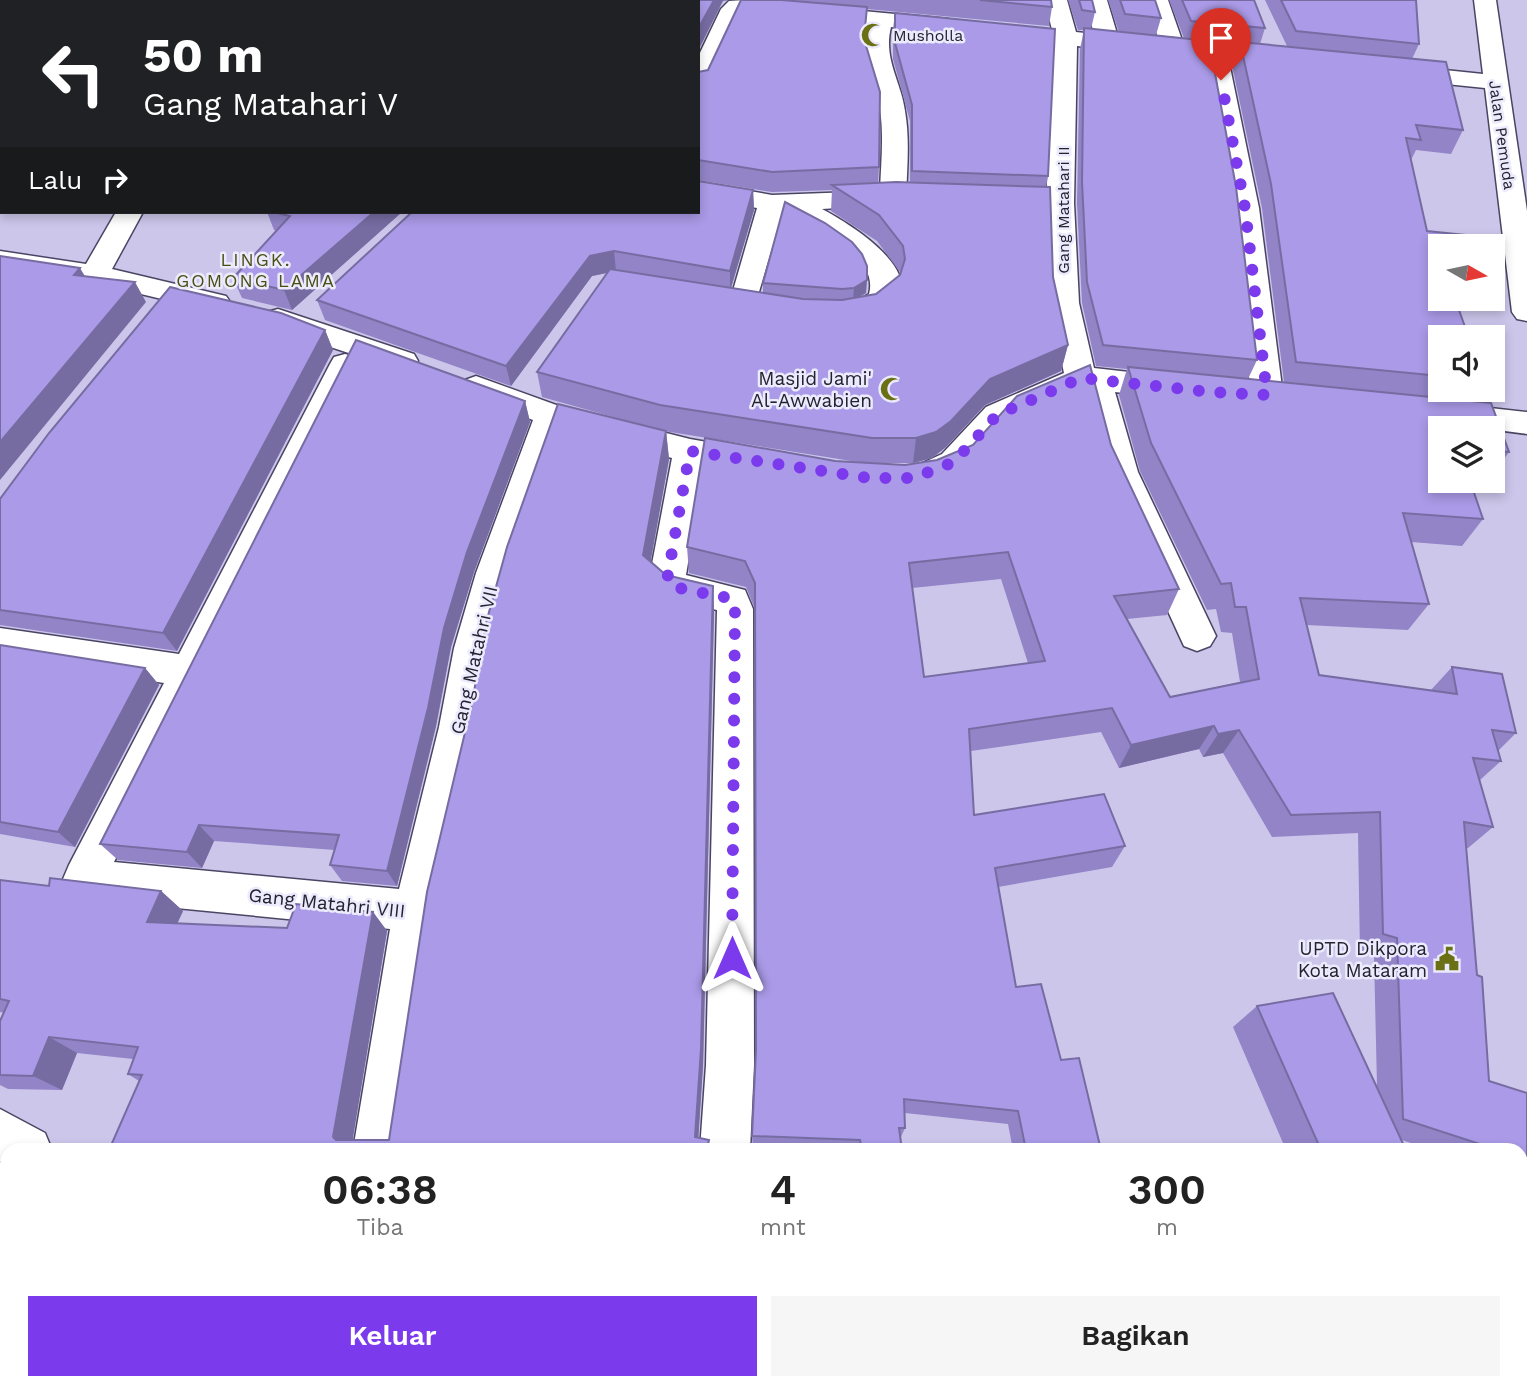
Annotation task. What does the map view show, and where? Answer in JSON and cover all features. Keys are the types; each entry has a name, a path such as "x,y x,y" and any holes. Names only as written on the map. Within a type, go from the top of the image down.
{"street":[{"name":"Gang Matahari II","path":"1056,0 1066,40 1048,202 1064,303 1121,472 1196,636"},
{"path":"1096,0 1108,43"},
{"path":"1157,0 1173,49"},
{"name":"Jalan Pemuda","path":"1485,0 1527,312"},
{"path":"700,79 732,9 737,6 882,18 1066,40 1318,64"},
{"path":"700,190 781,203 906,198 887,82 874,60 874,43 882,18"},
{"path":"1268,36 1278,60"},
{"path":"1216,55 1245,208 1266,396"},
{"path":"1373,69 1495,82"},
{"path":"1500,115 1527,119"},
{"path":"673,294 756,306 781,203"},
{"path":"781,203 850,236 880,264 886,282 884,296 872,307 857,312 819,313"},
{"path":"95,274 128,214"},
{"path":"0,260 95,274 172,293 308,316 355,344 436,373 535,399 690,451 786,465"},
{"path":"150,320 172,293"},
{"path":"0,643 187,671 355,344"},
{"path":"897,478 926,475 945,468 960,457 997,415 1088,378 1199,391"},
{"name":"Gang Matahri VII","path":"415,911 459,727 473,648 494,573 535,399"},
{"path":"1418,411 1527,423"},
{"path":"690,451 667,580 674,587 724,596 732,600 735,609 730,1065 725,1143"},
{"name":"Gang Matahri VIII","path":"187,671 84,879 415,911 378,1143"},
{"path":"0,1133 16,1143"}],"building":[{"path":"700,0 714,0 700,25"},
{"path":"741,0 781,0 867,7 864,39 880,92 879,167 772,172 700,160 700,72 708,70"},
{"path":"980,0 1051,0 1052,7"},
{"path":"1079,0 1092,0 1095,12 1082,10"},
{"path":"1120,0 1155,0 1161,18 1125,14"},
{"path":"1182,0 1254,0 1265,28 1191,21"},
{"path":"1281,0 1416,0 1419,44 1296,31"},
{"path":"895,13 1055,29 1048,176 912,171 912,105 895,43"},
{"path":"1084,28 1209,41 1236,187 1257,360 1103,345 1087,282 1082,182"},
{"path":"1240,42 1446,62 1463,130 1416,125 1421,140 1406,138 1427,231 1456,234 1428,234 1428,312 1460,312 1464,325 1428,325 1428,375 1296,362 1271,184"},
{"path":"700,181 753,190 730,271 614,251 590,256 506,366 317,300 410,214 700,214"},
{"path":"896,182 1050,187 1053,277 1068,345 990,379 951,421 936,432 916,438 872,438 660,405 537,372 610,269 803,299 842,300 876,294 900,275 905,259 903,246 879,215 832,185"},
{"path":"785,202 825,223 852,242 862,254 867,266 867,280 854,288 842,289 763,283"},
{"path":"282,214 372,214 284,290 233,278 290,216"},
{"path":"0,256 80,268 74,275 135,282 0,442"},
{"path":"170,287 281,313 325,330 163,633 0,610 0,499 49,433"},
{"path":"356,340 525,401 467,552 444,628 428,708 387,871 330,865 339,835 199,825 187,852 100,844"},
{"path":"1090,365 1111,445 1179,589 1114,596 1170,697 1259,679 1246,607 1235,607 1231,583 1221,584 1151,443 1128,367 1428,397 1428,402 1491,403 1496,416 1428,416 1428,493 1474,493 1483,519 1403,513 1429,604 1300,598 1319,675 1457,694 1452,667 1502,674 1516,733 1492,730 1501,761 1473,758 1493,827 1464,822 1477,975 1482,977 1489,1081 1527,1093 1527,1143 1477,1143 1403,1119 1397,938 1383,934 1380,812 1291,815 1239,730 1218,734 1214,726 1131,745 1112,708 969,729 974,815 1104,794 1125,846 995,868 1016,987 1041,984 1061,1060 1079,1058 1099,1143 1025,1143 1018,1111 904,1099 905,1128 899,1128 901,1143 752,1136 756,1050 755,583 745,561 687,547 705,438 835,461 905,465 937,460 973,445 1017,396","holes":["1008,552 1045,661 924,677 909,563"]},
{"path":"558,404 666,431 643,555 666,575 713,586 701,1049 695,1137 709,1140 708,1143 112,1143 142,1075 128,1074 138,1047 49,1037 33,1076 0,1075 0,1021 9,1001 0,999 0,880 49,886 50,878 161,891 147,922 287,928 296,904 373,912 333,1137 336,1140 389,1140 427,892 472,703 486,623 507,547"},
{"path":"0,645 145,668 58,832 0,822"},
{"path":"1333,993 1403,1143 1318,1143 1257,1006"}],"place":[{"name":"Musholla","path":"873,35"},
{"name":"Masjid Jami' Al-Awwabien","path":"892,389"},
{"name":"UPTD Dikpora Kota Mataram","path":"1447,959"}],"district":[{"name":"LINGK. GOMONG LAMA","path":"256,269"}],"route":[{"path":"732,958 735,609 732,600 724,596 674,587 667,580 690,451 869,478 914,478 935,472 954,462 997,415 1008,408 1055,391 1081,378 1237,395 1267,395 1245,208 1221,80"}]}
